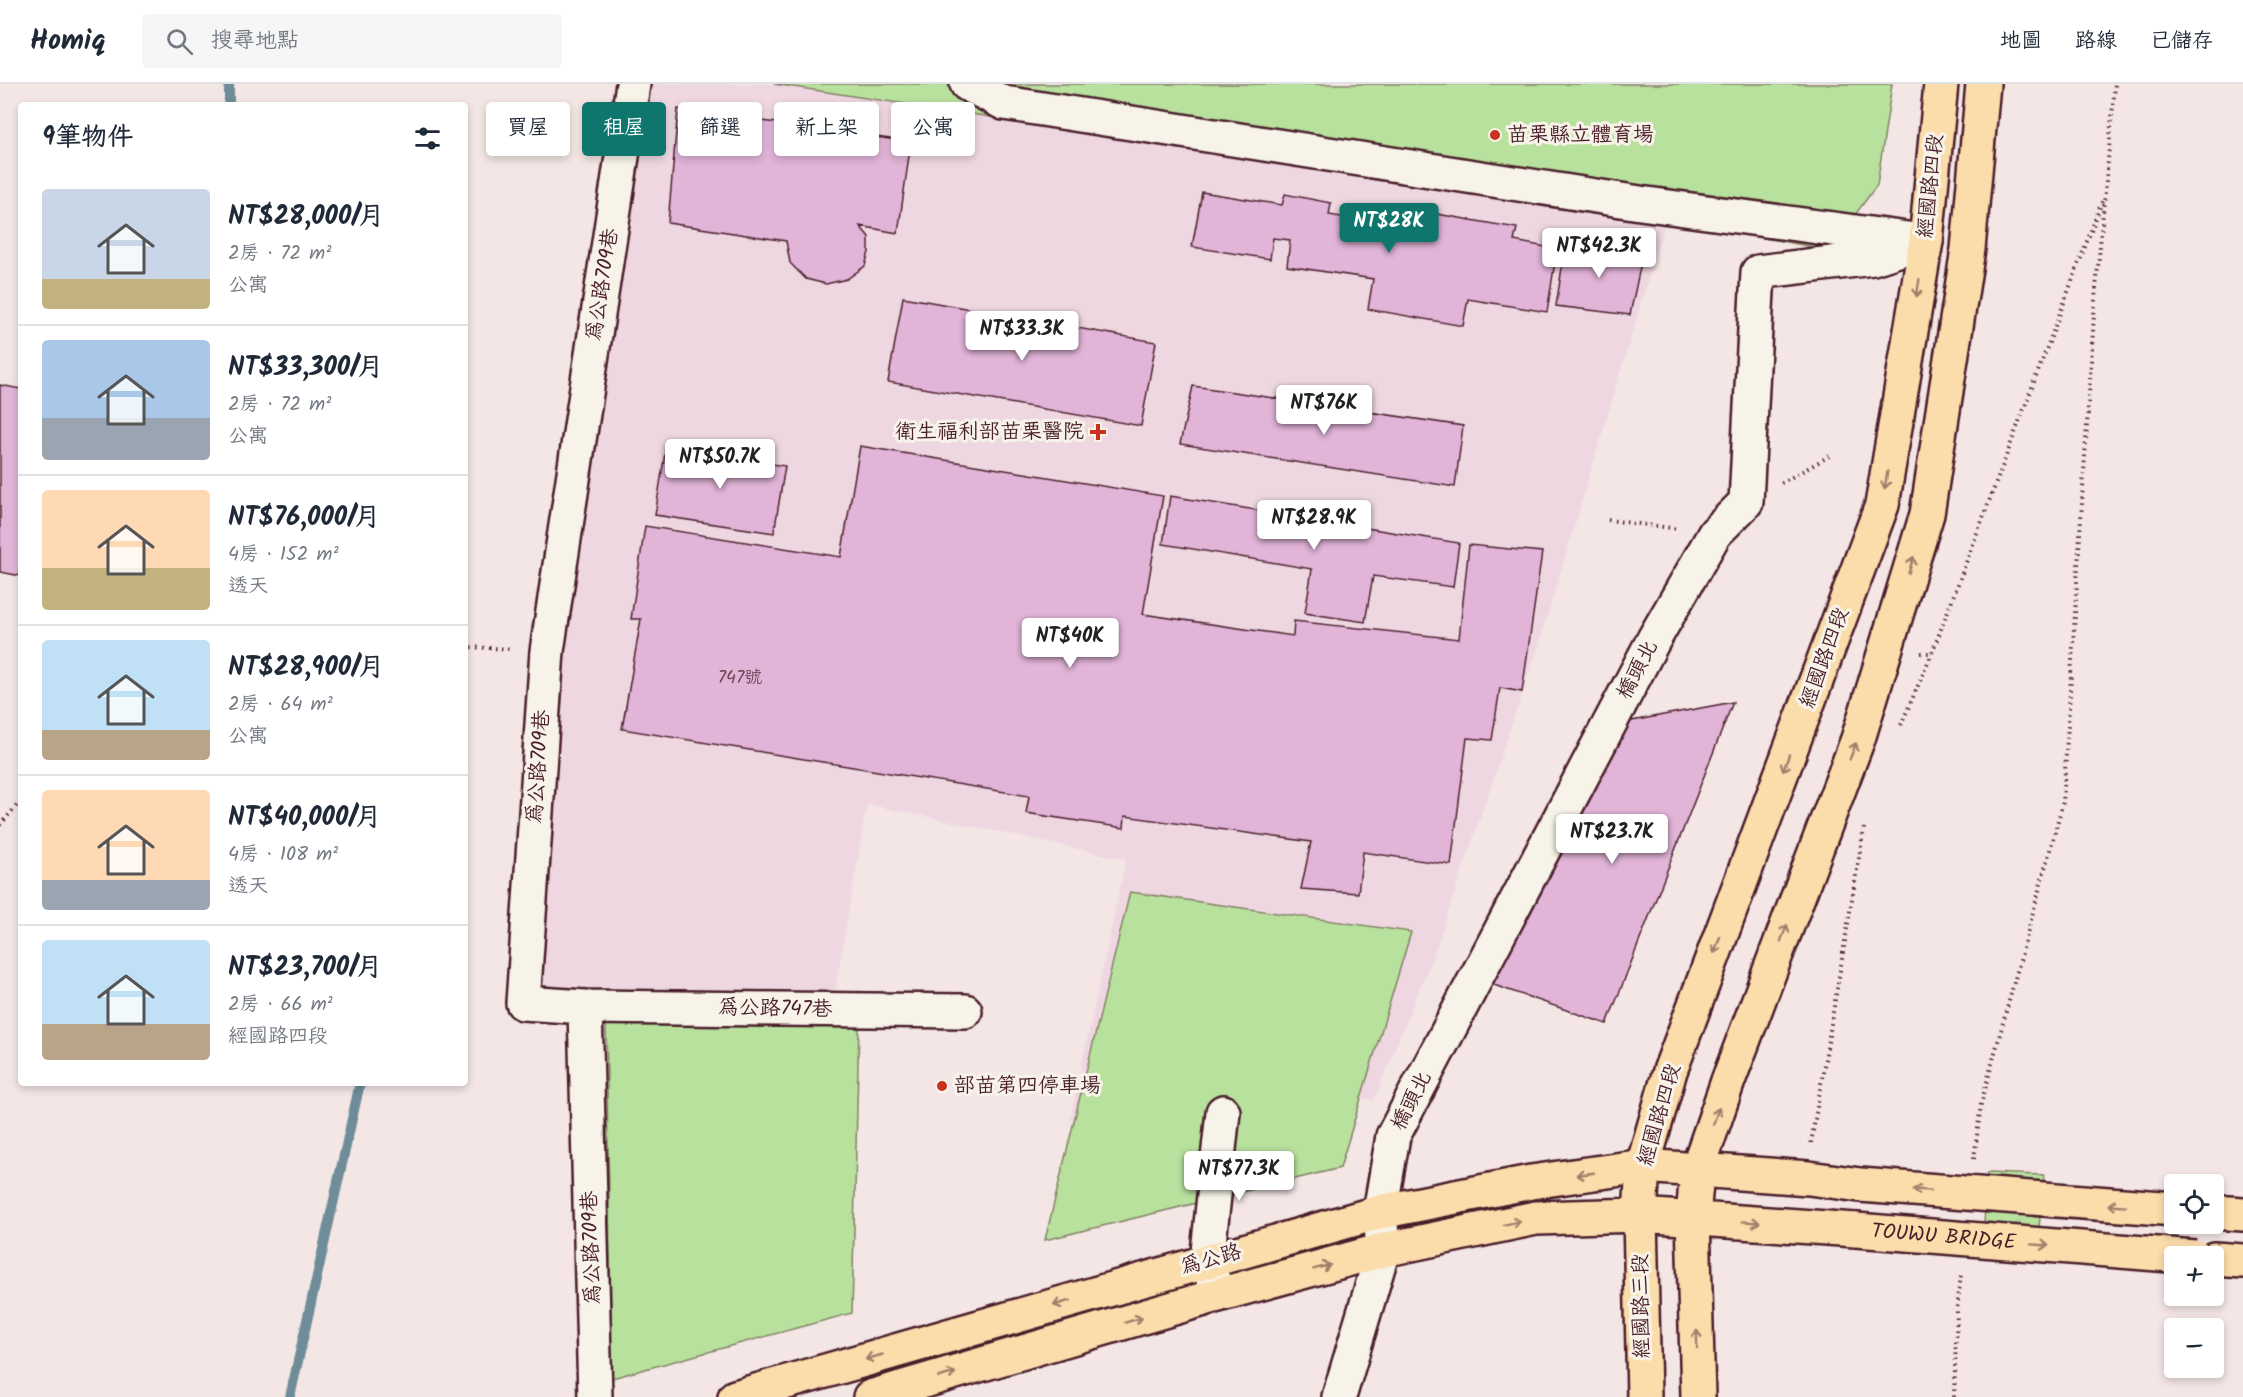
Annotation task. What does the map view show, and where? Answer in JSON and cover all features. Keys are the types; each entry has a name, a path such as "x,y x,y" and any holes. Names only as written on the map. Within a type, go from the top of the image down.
{"main road":[{"name":"經國路四段","path":"1640,1215 1643,1166 1671,1071 1882,506 1926,241 1941,84"},
{"name":"經國路四段","path":"1693,1218 1697,1171 1728,1081 1858,739 1927,514 1968,249 1983,84"},
{"path":"1926,241 1968,249"},
{"name":"為公路","path":"735,1397 1380,1212 1531,1182 1643,1166 1697,1171"},
{"path":"1697,1171 1809,1178 1860,1185 2164,1208"},
{"path":"2224,1213 2243,1214"},
{"name":"為公路","path":"870,1397 1218,1295 1383,1250 1536,1218 1640,1215 1693,1218"},
{"name":"經國路三段","path":"1640,1215 1644,1397"},
{"path":"1693,1218 1698,1397"},
{"name":"TOUWU BRIDGE","path":"1693,1218 2164,1255"},
{"path":"2224,1259 2243,1261"}],"street":[{"name":"為公路709巷","path":"596,1397 585,1007 523,1003 547,651 633,84"},
{"path":"967,84 1004,103 1640,204 1926,241"},
{"path":"1746,502 1758,272 1872,258 1926,241"},
{"name":"橋頭北","path":"1383,1250 1380,1212 1393,1136 1654,639 1715,533 1746,502"},
{"name":"為公路747巷","path":"585,1007 965,1011"},
{"path":"1218,1295 1207,1261 1223,1112"},
{"path":"1339,1397 1383,1250"}],"path":[{"path":"1974,1161 1980,1104 2063,802 2096,299 2115,84"},
{"path":"1900,728 1932,653 2105,192"},
{"path":"1746,502 1833,454"},
{"path":"1608,520 1715,533"},
{"path":"468,647 547,651"},
{"path":"1884,654 1932,653"},
{"path":"0,825 18,804"},
{"path":"1811,1144 1864,827"},
{"path":"1954,1397 1957,1310 1963,1264"}],"shaded area":[{"name":"衛生福利部苗栗醫院","path":"648,84 774,84 892,102 891,156 975,156 975,115 1666,220 1539,644 1436,948 1374,1100 1252,1075 1189,1134 1070,1120 1126,859 867,804 835,991 537,988 559,656 637,156 666,156 666,102 645,102"}],"green space":[{"name":"苗栗縣立體育場","path":"774,84 1892,84 1877,185 1829,250 1666,220 975,115 975,102 892,102"},
{"path":"1130,892 1411,932 1340,1168 1045,1240"},
{"path":"606,1024 859,1025 852,1313 612,1378"},
{"path":"1987,1173 2044,1175 2036,1260 1982,1257"}],"building":[{"path":"678,109 678,156 762,156 762,121 774,123 774,156 879,156 879,137 891,139 891,156 909,156 898,233 860,226 869,237 869,252 865,266 847,279 826,284 806,279 790,263 786,241 668,223"},
{"path":"1202,192 1282,205 1285,194 1331,203 1329,215 1406,228 1408,209 1517,228 1514,241 1557,249 1547,312 1468,299 1463,326 1368,309 1373,279 1287,266 1290,240 1273,238 1270,259 1192,247"},
{"path":"1566,242 1643,253 1630,315 1556,306"},
{"path":"903,297 1156,342 1141,426 888,382"},
{"path":"0,385 18,388 18,575 0,572"},
{"path":"1193,386 1463,426 1455,487 1180,444"},
{"path":"860,446 1163,496 1143,614 1293,636 1294,621 1459,639 1469,545 1542,552 1522,692 1500,688 1492,740 1467,738 1451,865 1363,852 1358,893 1301,889 1311,842 1125,816 1124,828 1026,813 1029,796 622,729 641,619 631,619 645,526 841,557"},
{"path":"666,447 785,466 774,533 655,515"},
{"path":"1170,496 1459,543 1453,587 1373,576 1365,622 1305,613 1312,569 1163,544"},
{"path":"1733,702 1607,1024 1491,984 1621,723"}],"waterway":[{"path":"229,84 229,102"},
{"path":"290,1397 359,1086"}],"place":[{"name":"苗栗縣立體育場","path":"1495,135"},
{"name":"衛生福利部苗栗醫院","path":"1098,432"},
{"name":"部苗第四停車場","path":"942,1086"}]}
